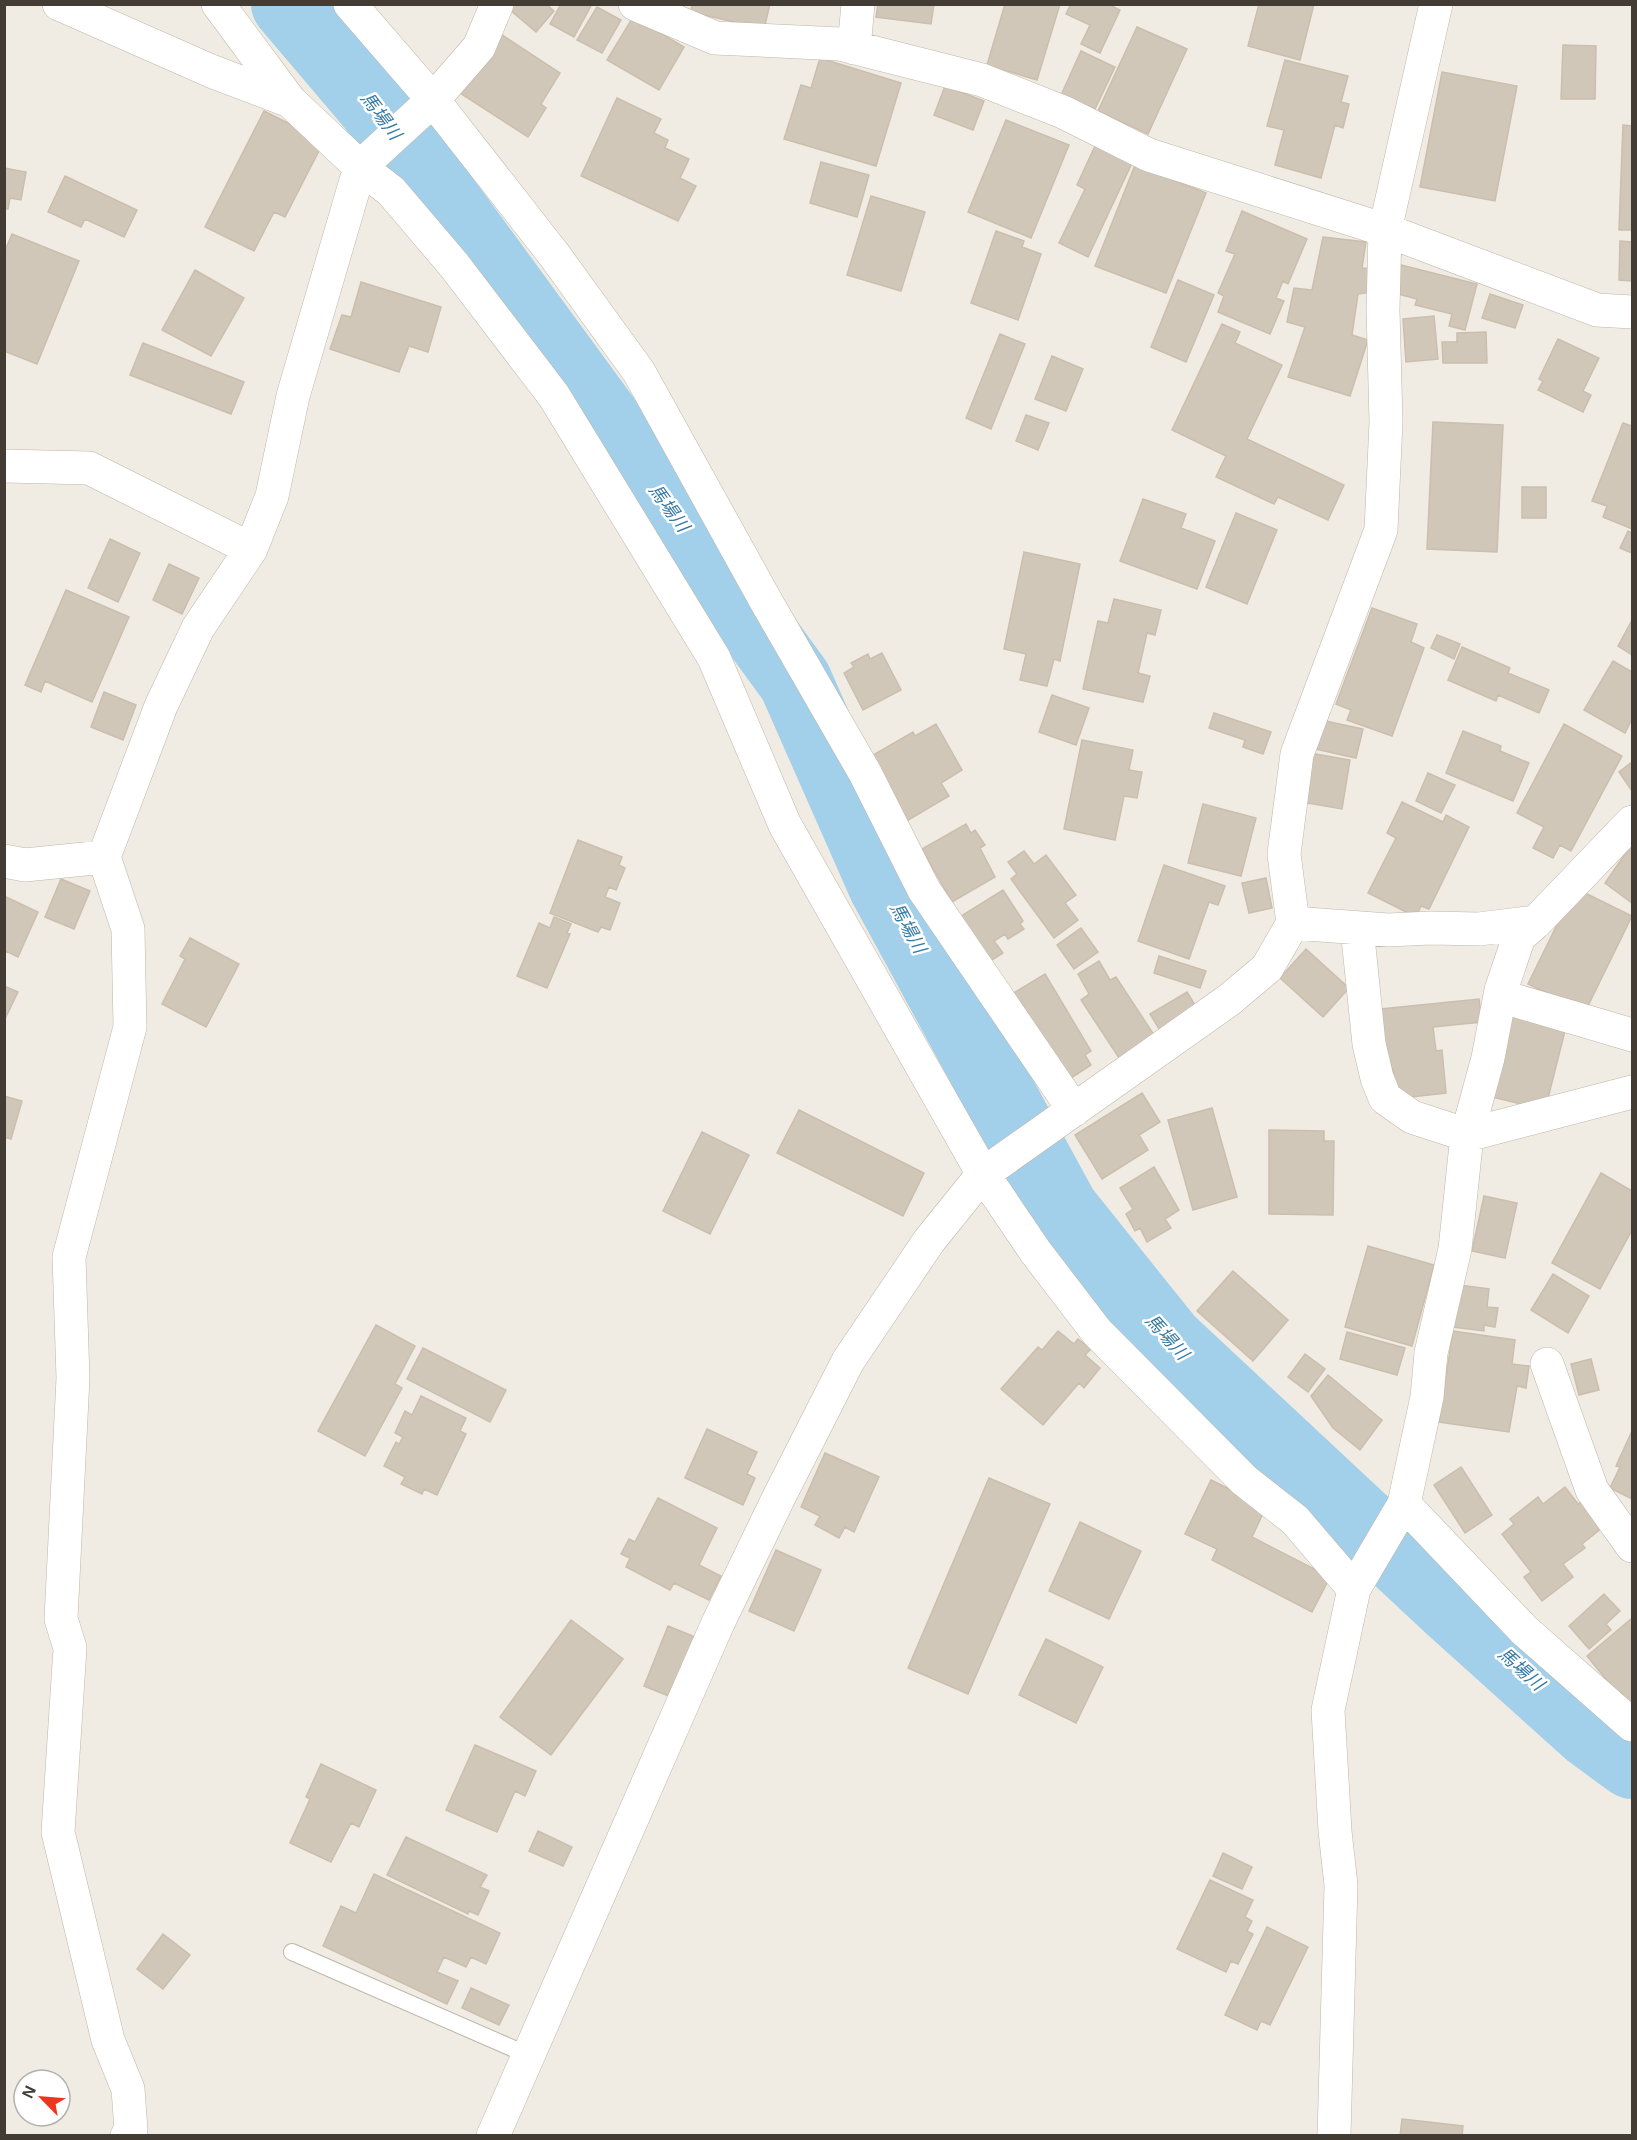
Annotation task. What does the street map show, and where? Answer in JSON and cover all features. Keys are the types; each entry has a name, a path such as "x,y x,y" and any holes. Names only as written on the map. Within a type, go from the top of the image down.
{"street":[{"path":"59,4 212,71 290,101"},
{"path":"218,4 290,101 367,161 454,265 554,396 714,658 785,825 984,1174 1035,1251 1097,1332 1244,1480 1294,1520 1358,1581"},
{"path":"350,4 433,100 555,256 639,372 767,603 865,773 924,890 1074,1110"},
{"path":"127,2136 131,2130 128,2090 108,2040 58,1832 70,1648 61,1618 73,1378 69,1257 130,1027 128,929 104,857 161,706 198,628 251,549 272,496 293,396 367,161 433,100 479,46 497,4"},
{"path":"634,4 715,38 840,44 982,80 1063,112 1149,155 1385,230 1597,310 1632,312"},
{"path":"854,48 858,4"},
{"path":"493,2136 718,1623 848,1361 929,1240 984,1174 1229,1000 1267,968 1293,923 1284,854 1298,754 1380,530 1386,422 1383,310 1385,230 1436,4"},
{"path":"4,466 89,468 251,549"},
{"path":"1334,2136 1341,1885 1335,1831 1328,1710 1358,1581 1404,1504 1427,1397 1431,1353 1455,1249 1467,1135 1488,1058 1500,996 1519,937 1632,822"},
{"path":"4,861 25,865 104,857"},
{"path":"1293,923 1388,930 1479,929 1536,922"},
{"path":"1357,928 1369,1044 1377,1078 1385,1098 1412,1117 1467,1135 1632,1092"},
{"path":"1500,996 1632,1035"},
{"path":"1547,1364 1592,1490 1632,1546"},
{"path":"1404,1504 1525,1631 1632,1725"}],"lane":[{"path":"292,1952 528,2055"}],"building":[{"path":"512,4 546,4 554,11 536,32 509,9"},
{"path":"561,4 592,4 574,37 550,24"},
{"path":"692,4 770,4 764,29 691,12"},
{"path":"878,4 934,4 931,24 876,17"},
{"path":"1005,4 1060,4 1037,80 987,65"},
{"path":"1071,4 1108,4 1120,10 1100,53 1081,44 1090,25 1066,14"},
{"path":"1259,4 1314,4 1300,60 1248,46"},
{"path":"597,7 621,20 602,53 577,40"},
{"path":"633,17 684,47 659,90 607,60"},
{"path":"1137,27 1187,49 1148,134 1098,111"},
{"path":"499,33 560,73 541,104 546,108 528,137 460,93"},
{"path":"1563,45 1596,46 1595,99 1561,99"},
{"path":"1081,51 1115,67 1095,109 1061,95"},
{"path":"820,58 901,83 876,166 784,139 801,85 811,88"},
{"path":"1285,60 1348,76 1341,102 1349,104 1343,128 1335,125 1321,178 1275,165 1284,130 1267,126"},
{"path":"1442,72 1517,86 1495,201 1420,187"},
{"path":"945,86 984,101 973,130 934,115"},
{"path":"617,98 661,119 654,133 668,140 665,148 689,159 680,178 696,186 678,221 581,176"},
{"path":"264,111 324,141 285,217 274,212 254,251 205,227"},
{"path":"1006,120 1069,145 1031,238 968,212"},
{"path":"1623,125 1632,126 1632,230 1619,230"},
{"path":"1095,146 1132,163 1088,257 1059,243 1085,189 1077,185"},
{"path":"821,162 869,175 857,217 810,203"},
{"path":"1135,165 1206,193 1166,293 1095,266"},
{"path":"4,168 26,172 21,200 10,198 8,209 4,209"},
{"path":"65,176 137,210 124,237 85,219 81,227 48,212"},
{"path":"871,196 925,212 901,291 847,275"},
{"path":"1242,211 1307,239 1288,284 1283,281 1276,298 1284,301 1270,334 1218,312 1224,296 1218,293 1235,254 1226,251"},
{"path":"996,231 1024,241 1022,247 1041,254 1018,320 971,303"},
{"path":"12,234 79,261 37,364 4,351 4,253"},
{"path":"1323,237 1366,242 1362,268 1372,269 1371,292 1358,294 1352,335 1368,340 1350,396 1288,377 1305,327 1287,322 1294,288 1312,290"},
{"path":"1620,241 1632,242 1632,281 1619,280"},
{"path":"1401,265 1477,284 1465,330 1449,326 1452,314 1415,305 1417,299 1394,293"},
{"path":"195,270 244,298 211,356 162,330"},
{"path":"1178,280 1214,295 1186,362 1151,347"},
{"path":"361,282 441,307 428,352 409,346 399,372 330,349 342,315 351,317"},
{"path":"1490,294 1523,305 1515,328 1482,318"},
{"path":"1434,316 1438,359 1406,362 1403,319"},
{"path":"1222,324 1240,332 1235,343 1282,365 1247,439 1344,485 1328,520 1278,497 1274,504 1216,477 1226,456 1172,430"},
{"path":"1486,332 1487,363 1443,363 1442,342 1457,342 1457,333"},
{"path":"1000,334 1025,344 991,429 966,418"},
{"path":"1558,339 1599,358 1583,391 1591,395 1583,412 1538,390 1543,381 1539,379"},
{"path":"143,343 244,382 231,414 130,375"},
{"path":"1052,356 1083,369 1066,411 1035,399"},
{"path":"1026,415 1049,423 1038,450 1016,441"},
{"path":"1433,422 1503,425 1497,552 1427,549"},
{"path":"1623,423 1632,426 1632,529 1603,517 1607,506 1592,501"},
{"path":"1522,487 1546,487 1546,518 1522,518"},
{"path":"1143,499 1186,514 1181,528 1215,541 1197,589 1120,561"},
{"path":"1236,513 1277,530 1247,604 1206,587"},
{"path":"1628,531 1632,533 1632,553 1620,548"},
{"path":"110,539 140,553 118,602 88,588"},
{"path":"1024,552 1080,564 1060,661 1054,659 1047,686 1020,680 1026,654 1004,649"},
{"path":"169,564 199,578 182,614 153,600"},
{"path":"66,590 129,617 92,702 45,681 41,692 25,685"},
{"path":"1114,599 1161,610 1155,635 1147,633 1138,673 1150,676 1143,702 1083,689 1098,621 1108,623"},
{"path":"1372,608 1417,624 1411,642 1424,648 1392,736 1347,720 1351,710 1336,704"},
{"path":"1632,620 1632,655 1618,646"},
{"path":"1437,635 1460,644 1454,659 1431,648"},
{"path":"1462,647 1510,668 1508,673 1549,690 1539,713 1498,695 1496,701 1448,680"},
{"path":"882,653 901,690 863,710 844,673 854,667 851,663 868,654 870,659"},
{"path":"1613,661 1632,672 1632,719 1625,733 1584,710"},
{"path":"104,692 136,705 123,740 91,727"},
{"path":"1052,695 1089,708 1076,745 1039,732"},
{"path":"1214,713 1271,732 1263,754 1243,747 1245,740 1209,728"},
{"path":"1321,720 1363,729 1356,758 1315,749"},
{"path":"936,724 962,770 941,783 949,796 905,822 868,758 913,732 915,736"},
{"path":"1564,724 1622,756 1571,851 1560,845 1553,858 1533,848 1544,827 1517,813"},
{"path":"1463,731 1501,746 1500,751 1529,763 1513,801 1446,773"},
{"path":"1082,740 1133,750 1129,770 1142,772 1137,798 1124,796 1115,840 1064,829"},
{"path":"1310,753 1350,760 1342,809 1301,802"},
{"path":"1632,762 1632,791 1619,772"},
{"path":"1428,773 1455,785 1441,813 1416,801"},
{"path":"1402,802 1443,822 1446,815 1469,827 1429,909 1421,906 1416,917 1368,893 1396,838 1387,833"},
{"path":"1203,804 1256,818 1241,876 1188,863"},
{"path":"966,824 971,833 975,830 985,845 980,848 995,877 952,902 922,849"},
{"path":"578,840 622,857 619,865 625,868 616,890 609,887 605,897 620,903 610,930 601,927 598,932 550,913"},
{"path":"1632,844 1632,903 1605,883"},
{"path":"1024,851 1034,864 1046,855 1076,895 1065,903 1078,920 1054,938 1011,879 1017,874 1008,862"},
{"path":"1164,865 1225,886 1218,905 1209,902 1189,959 1138,941"},
{"path":"1266,878 1272,908 1249,913 1242,883"},
{"path":"61,879 90,891 74,929 45,917"},
{"path":"1575,888 1632,916 1585,1012 1528,984"},
{"path":"1003,890 1023,921 1020,924 1024,929 1008,939 1005,934 994,941 1003,953 987,963 958,918"},
{"path":"4,896 38,912 18,957 6,951 4,954"},
{"path":"554,917 571,924 567,933 570,934 547,988 517,976 539,923 550,928"},
{"path":"1081,928 1098,952 1074,969 1057,945"},
{"path":"190,938 239,964 206,1027 162,1004 185,959 180,956"},
{"path":"1306,949 1349,988 1323,1017 1280,978"},
{"path":"1159,956 1206,971 1200,988 1154,973"},
{"path":"1099,961 1110,980 1116,977 1158,1041 1123,1064 1081,1000 1089,994 1078,974"},
{"path":"1045,974 1091,1051 1085,1055 1091,1065 1065,1082 1012,994"},
{"path":"4,986 18,992 4,1021"},
{"path":"1187,992 1201,1015 1164,1037 1150,1014"},
{"path":"1479,999 1482,1022 1433,1027 1436,1051 1442,1050 1446,1093 1411,1097 1395,1089 1393,1069 1387,1070 1381,1009"},
{"path":"1511,1009 1567,1023 1545,1110 1488,1096"},
{"path":"1142,1093 1160,1122 1139,1135 1148,1150 1102,1179 1075,1135"},
{"path":"4,1096 22,1101 11,1139 4,1137"},
{"path":"1212,1108 1237,1197 1193,1210 1168,1120"},
{"path":"799,1110 924,1173 903,1216 777,1153"},
{"path":"1269,1130 1324,1131 1324,1141 1334,1141 1333,1215 1269,1214"},
{"path":"702,1132 749,1155 710,1234 663,1211"},
{"path":"1154,1167 1179,1210 1165,1219 1171,1228 1147,1242 1140,1228 1135,1231 1126,1214 1133,1209 1120,1188"},
{"path":"1601,1173 1632,1191 1632,1230 1600,1289 1552,1263"},
{"path":"1484,1196 1517,1203 1505,1258 1472,1251"},
{"path":"1368,1246 1434,1265 1412,1346 1345,1327"},
{"path":"1233,1271 1288,1320 1253,1361 1197,1311"},
{"path":"1553,1274 1589,1296 1568,1333 1531,1310"},
{"path":"1459,1285 1489,1289 1487,1307 1498,1308 1495,1327 1484,1325 1484,1331 1453,1327"},
{"path":"376,1325 415,1346 395,1384 402,1388 365,1456 318,1431"},
{"path":"1058,1331 1074,1344 1078,1339 1091,1349 1085,1355 1100,1368 1084,1388 1079,1383 1043,1425 1001,1389 1038,1347 1042,1350"},
{"path":"1453,1331 1515,1340 1512,1364 1529,1366 1526,1388 1517,1386 1509,1432 1439,1422"},
{"path":"1347,1332 1405,1348 1397,1375 1340,1359"},
{"path":"423,1348 506,1390 490,1422 407,1379"},
{"path":"1305,1354 1325,1369 1308,1392 1288,1377"},
{"path":"1591,1359 1599,1390 1579,1395 1571,1364"},
{"path":"1328,1375 1382,1420 1360,1450 1333,1428 1311,1396"},
{"path":"421,1396 466,1418 460,1431 466,1434 437,1495 424,1489 422,1494 401,1484 405,1477 384,1466 396,1442 399,1444 403,1437 395,1433 405,1411 412,1415"},
{"path":"707,1429 757,1452 747,1474 755,1478 743,1505 685,1478"},
{"path":"1632,1431 1632,1499 1610,1488 1620,1467 1616,1466"},
{"path":"825,1453 879,1477 854,1532 845,1527 839,1538 815,1525 820,1516 801,1507"},
{"path":"1461,1467 1492,1515 1465,1533 1434,1485"},
{"path":"989,1478 1050,1504 968,1694 908,1668"},
{"path":"1211,1480 1266,1507 1252,1537 1330,1577 1312,1612 1212,1560 1217,1549 1185,1534"},
{"path":"1565,1487 1578,1504 1584,1501 1603,1527 1582,1544 1585,1548 1563,1564 1573,1577 1542,1601 1524,1577 1531,1572 1502,1534 1514,1524 1510,1519 1538,1497 1543,1504"},
{"path":"658,1498 717,1528 699,1565 721,1576 709,1600 674,1583 670,1590 626,1567 630,1558 621,1554 629,1539 635,1542"},
{"path":"1080,1522 1141,1551 1109,1619 1049,1591"},
{"path":"776,1550 821,1570 794,1631 749,1611"},
{"path":"1604,1594 1620,1611 1606,1624 1611,1630 1589,1649 1569,1626"},
{"path":"1632,1618 1631,1706 1621,1692 1618,1694 1587,1656"},
{"path":"571,1620 623,1659 551,1755 500,1717"},
{"path":"668,1626 695,1637 671,1697 644,1686"},
{"path":"1046,1639 1103,1667 1076,1723 1019,1695"},
{"path":"475,1745 536,1771 525,1796 515,1791 497,1832 446,1810"},
{"path":"321,1764 376,1790 359,1827 351,1823 331,1862 290,1843 310,1799 306,1797"},
{"path":"538,1831 572,1847 563,1866 529,1851"},
{"path":"406,1837 487,1875 480,1887 489,1891 478,1915 469,1911 468,1914 387,1875"},
{"path":"1223,1853 1252,1867 1242,1889 1213,1876"},
{"path":"374,1874 500,1933 486,1964 471,1957 466,1967 444,1957 437,1972 458,1981 447,2004 323,1946 341,1906 356,1913"},
{"path":"1210,1880 1253,1900 1245,1917 1252,1921 1247,1931 1253,1934 1238,1964 1231,1961 1226,1972 1177,1949"},
{"path":"1267,1927 1308,1947 1270,2025 1261,2021 1257,2030 1225,2015"},
{"path":"163,1934 190,1955 163,1989 137,1969"},
{"path":"471,1988 509,2005 499,2025 462,2008"},
{"path":"1402,2119 1463,2126 1462,2136 1400,2136"}],"waterway":[{"name":"馬場川","path":"288,4 373,104 795,681 885,885 1062,1210 1167,1341 1452,1607 1591,1732 1632,1762"}]}
